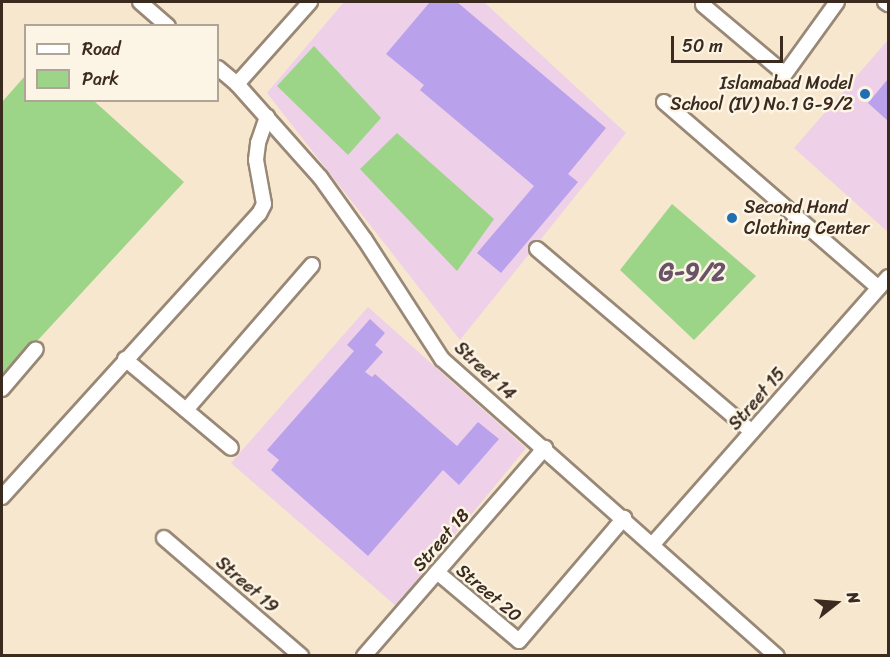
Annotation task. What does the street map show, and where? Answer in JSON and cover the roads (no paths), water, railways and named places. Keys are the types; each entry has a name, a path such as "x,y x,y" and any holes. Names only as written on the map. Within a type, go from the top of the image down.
{"street":[{"path":"140,2 166,24"},
{"path":"237,84 310,2"},
{"path":"703,5 785,74 837,2"},
{"name":"Street 14","path":"219,69 237,84 326,186 365,240 442,359 777,656"},
{"path":"664,102 879,288"},
{"path":"2,497 259,214 264,204 256,160 258,143 267,117"},
{"path":"537,249 752,432"},
{"path":"186,410 312,265"},
{"name":"Street 15","path":"653,544 888,277"},
{"path":"2,389 36,349"},
{"path":"125,359 231,448"},
{"name":"Street 18","path":"364,656 545,448"},
{"name":"Street 20","path":"437,572 519,641 624,518"},
{"name":"Street 19","path":"167,540 301,656"}],"place":[{"name":"Islamabad Model School (IV) No.1 G-9/2","path":"865,94"},
{"name":"Second Hand Clothing Center","path":"732,218"}],"district":[{"name":"G-9/2","path":"692,273"}]}
